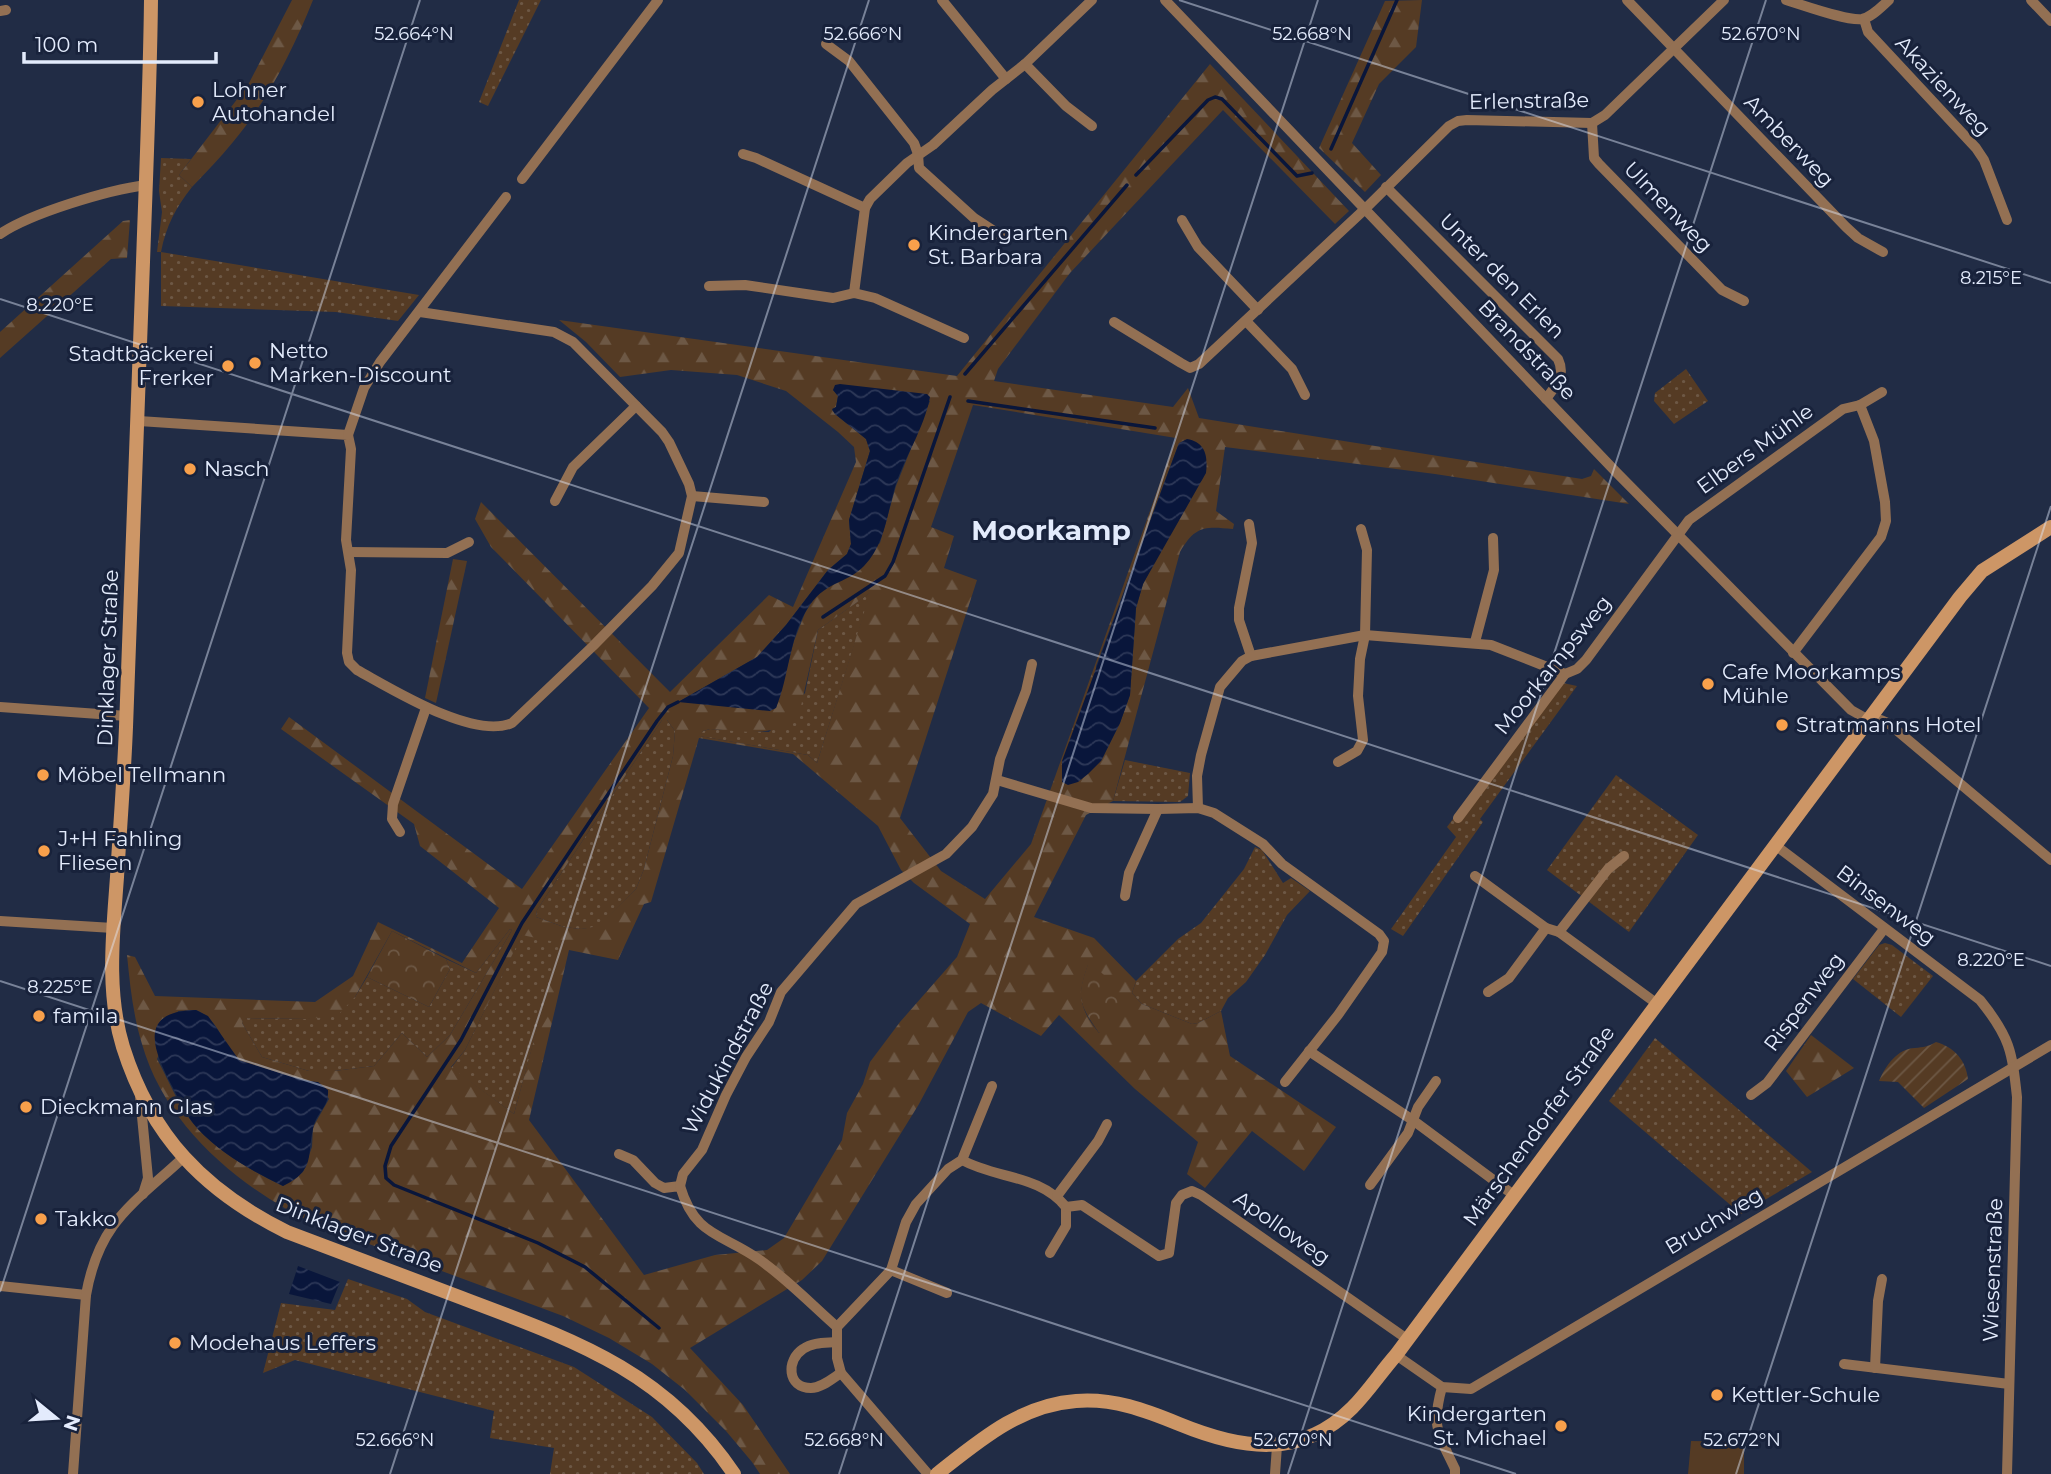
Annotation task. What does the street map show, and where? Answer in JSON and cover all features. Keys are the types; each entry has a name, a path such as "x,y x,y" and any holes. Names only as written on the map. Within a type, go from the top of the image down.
{"main road":[{"name":"Dinklager Straße","path":"151,0 139,421 127,716 113,928 113,993 122,1044 140,1092 163,1132 183,1158 225,1196 255,1216 286,1232 554,1332 607,1357 642,1380 686,1416 713,1444 734,1474"},
{"name":"Märschendorfer Straße","path":"937,1474 1015,1417 1043,1406 1076,1401 1109,1401 1143,1409 1213,1438 1244,1444 1277,1446 1320,1433 1351,1409 1396,1355 1867,719 1982,570 2051,527"}],"street":[{"path":"522,179 658,0"},
{"path":"942,0 1006,79"},
{"path":"854,293 864,208 870,199 918,154 933,145 1025,64 1092,0"},
{"name":"Brandstraße","path":"1165,0 1793,653 1852,710 1867,719 1888,723 2051,860"},
{"name":"Amberweg","path":"1627,0 1852,233 1883,252"},
{"name":"Erlenstraße","path":"1114,323 1190,368 1199,364 1365,209 1449,126 1458,121 1592,123 1605,115 1724,0"},
{"path":"1786,0 1852,19 1864,19 1889,0"},
{"path":"2031,0 2051,21"},
{"name":"Akazienweg","path":"1864,19 1868,32 1976,148 1984,160 2007,220"},
{"path":"826,44 849,61 914,143 919,168 974,218 1000,235"},
{"path":"1025,64 1066,106 1092,126"},
{"name":"Ulmenweg","path":"1592,123 1594,158 1599,164 1722,290 1744,301"},
{"path":"743,154 864,208"},
{"path":"0,234 25,219 49,211 146,186"},
{"name":"Unter den Erlen","path":"1386,187 1558,359 1563,369 1560,379 1546,399"},
{"path":"420,312 554,332 573,342 670,442 692,496 679,553 652,586 512,723 500,728 426,708 357,670 349,662 347,653 351,570 346,540 351,449 348,435 364,387 380,362 506,197"},
{"path":"1182,220 1198,247 1258,310"},
{"path":"709,286 746,285 833,298 854,293 875,298 964,338"},
{"path":"1246,321 1292,369 1305,395"},
{"name":"Elbers Mühle","path":"1679,536 1689,520 1843,409 1860,405 1882,392"},
{"path":"1793,653 1881,537 1886,521 1874,441 1860,405"},
{"path":"555,501 573,467 636,406"},
{"path":"139,421 348,435"},
{"path":"692,496 764,502"},
{"path":"1249,524 1252,543 1239,620 1251,656"},
{"path":"1338,762 1357,751 1363,740 1359,696 1360,659 1365,635 1367,550 1361,528"},
{"name":"Moorkampsweg","path":"1458,818 1565,674 1577,669 1586,660 1679,536"},
{"path":"1475,642 1493,570 1493,538"},
{"path":"349,552 447,554 469,542"},
{"path":"1198,807 1201,755 1220,687 1242,661 1251,656 1365,635 1491,645 1565,674"},
{"name":"Widukindstraße","path":"680,1186 683,1174 702,1150 746,1057 769,1022 781,992 856,904 946,854 972,827 993,794 1000,759 1026,691 1032,664"},
{"path":"0,708 127,716"},
{"path":"400,832 392,820 393,804 426,708"},
{"path":"997,780 1091,808 1198,807 1214,813 1263,844 1283,864 1379,934 1384,941 1382,952 1285,1082"},
{"path":"1125,896 1129,873 1158,809"},
{"name":"Binsenweg","path":"1776,845 1980,1000 2009,1043 2014,1067"},
{"path":"1559,932 1608,869 1624,856"},
{"path":"1475,877 1546,929 1559,932 1656,1003"},
{"path":"0,921 113,928"},
{"path":"1488,992 1509,978 1546,929"},
{"name":"Rispenweg","path":"1751,1096 1767,1083 1884,929"},
{"name":"Bruchweg","path":"1442,1387 1471,1389 1488,1381 1752,1220 2051,1045"},
{"path":"1309,1051 1414,1121 1515,1196"},
{"name":"Wiesenstraße","path":"2007,1474 2016,1110 2014,1067"},
{"path":"1370,1185 1408,1133 1418,1107 1436,1081"},
{"path":"928,1474 841,1373 836,1342 837,1327 891,1270 910,1212 948,1169 962,1160 992,1086"},
{"path":"140,1092 148,1178 142,1196"},
{"path":"1057,1196 1098,1141 1107,1124"},
{"path":"619,1154 634,1160 655,1183 664,1188 680,1186 686,1205 708,1232 759,1259 837,1327"},
{"path":"73,1474 86,1295 91,1266 104,1236 117,1218 183,1158"},
{"path":"962,1160 973,1166 1036,1184 1057,1196 1066,1207 1066,1226 1050,1253"},
{"name":"Apolloweg","path":"1066,1207 1082,1205 1159,1256 1169,1253 1176,1203 1182,1195 1192,1191 1407,1339"},
{"path":"891,1270 947,1293"},
{"path":"1875,1368 1878,1301 1882,1279"},
{"path":"0,1286 86,1295"},
{"path":"836,1342 816,1343 803,1349 793,1359 789,1369 793,1379 800,1385 811,1388 823,1385 841,1373"},
{"path":"1396,1355 1442,1387 1435,1413 1436,1430 1455,1474"},
{"path":"1844,1364 2009,1384"},
{"path":"1275,1474 1277,1446"}],"green space":[{"path":"292,0 313,0 279,74 246,126 192,187 179,175 248,85"},
{"path":"519,0 541,0 488,106 479,102"},
{"path":"1422,0 1416,47 1379,84 1352,143 1381,175 1365,192 1319,148 1385,1"},
{"path":"1210,64 1349,211 1335,224 1223,110 1070,273 998,369 994,381 1173,407 1188,388 1199,418 1582,479 1591,476 1594,469 1629,504 1435,474 1225,447 1216,511 1234,524 1233,529 1201,530 1191,537 1180,552 1113,801 1086,815 1034,917 1094,938 1136,981 1132,993 1142,1004 1192,1024 1221,1011 1230,1056 1336,1127 1304,1171 1252,1131 1205,1188 1187,1174 1198,1142 1135,1089 1059,1015 1041,1036 981,1003 968,1012 919,1104 822,1261 802,1280 690,1348 743,1405 790,1474 760,1474 726,1431 685,1390 652,1364 609,1338 563,1316 315,1224 260,1193 234,1173 209,1152 187,1128 168,1102 153,1074 136,1022 127,955 135,957 155,996 315,1002 353,976 378,922 462,963 499,908 420,846 414,824 281,729 289,717 522,889 649,708 491,547 475,519 481,502 670,692 769,595 793,607 856,462 854,447 786,391 737,375 671,370 620,377 586,342 559,320 957,376","holes":["833,390 930,401 896,486 880,543 816,595 805,613 794,641 776,708 680,701 757,657 786,625 828,570 847,554 851,544 849,520 870,451 866,439 835,414 832,410 836,407 838,396","973,405 1176,438 1031,844 985,899 941,871 900,818 977,580 944,568 954,536 931,527","1179,443 1160,551 1143,584 1136,608 1130,695 1120,723 1101,761 1096,666","870,593 817,763 808,755 700,736 703,731 710,729 758,732 790,723 799,715 818,630","662,720 667,720 675,731 673,756 644,869 636,889 599,926 581,929 564,927 536,917 537,910","699,738 793,754 878,826 901,870 914,883 970,924 957,957 900,1022 870,1062 863,1084 847,1113 842,1140 784,1238 767,1250 715,1255 644,1275 529,1120 569,950 618,960 644,904 651,902","510,929 512,930 450,1035 427,1057 402,1033 374,1066 309,1071 262,1057 242,1023 244,1018 308,1019 337,1016 355,997 392,931 476,973","522,935 560,943 514,1114 451,1067 465,1050","1088,965 1102,974 1118,994 1099,1033 1084,1008 1082,985","196,1010 211,1021 238,1060 277,1073 318,1082 329,1099 313,1127 312,1147 303,1172 283,1186 227,1154 198,1129 180,1104 157,1059 178,1011"]},
{"path":"161,158 191,159 179,175 192,187 172,217 161,252 157,252 162,212 159,191"},
{"path":"130,220 127,258 111,259 0,358 0,332 123,221"},
{"path":"161,252 419,295 398,321 336,312 161,306"},
{"path":"1686,369 1708,401 1674,424 1654,401 1655,393"},
{"path":"453,559 467,561 436,703 425,698"},
{"path":"871,592 817,763 808,755 699,736 710,729 769,732 805,693 818,630"},
{"path":"1554,681 1577,686 1480,819 1483,822 1403,936 1391,929 1456,837 1447,827"},
{"path":"662,720 667,720 675,731 673,756 644,869 636,889 599,927 564,927 536,917 537,910"},
{"path":"1125,760 1190,773 1188,796 1180,802 1113,801"},
{"path":"1616,775 1698,835 1629,932 1547,870"},
{"path":"1255,847 1262,850 1283,883 1291,878 1310,891 1287,915 1265,955 1246,982 1228,998 1221,1011 1198,1023 1192,1024 1142,1004 1132,993 1136,981 1178,939 1201,923 1244,869"},
{"path":"510,929 512,930 450,1035 427,1057 402,1033 374,1066 309,1071 262,1057 242,1023 243,1018 308,1019 355,997 367,977 429,1007 450,969 446,959 476,973"},
{"path":"392,931 446,959 450,969 429,1007 367,977"},
{"path":"522,934 561,942 514,1114 451,1068 465,1050"},
{"path":"1879,945 1892,945 1933,976 1901,1017 1853,979"},
{"path":"1088,964 1110,982 1119,993 1124,1006 1099,1033 1087,1015 1082,1000 1082,985"},
{"path":"1811,1035 1854,1068 1807,1097 1786,1071"},
{"path":"1655,1038 1812,1172 1741,1214 1609,1101"},
{"path":"1936,1042 1958,1055 1965,1066 1968,1079 1924,1108 1898,1082 1879,1081 1889,1064 1903,1051 1926,1047"},
{"path":"348,1279 407,1299 425,1312 574,1367 652,1417 697,1463 704,1474 550,1474 554,1448 490,1438 494,1411 295,1360 263,1373 281,1303 335,1310"},
{"path":"1691,1441 1744,1442 1744,1474 1688,1474"}],"water":[{"path":"835,385 927,394 930,397 895,487 877,548 864,566 820,594 806,611 796,634 776,708 770,711 678,702 757,657 786,625 828,570 847,554 851,544 849,520 870,451 866,439 832,409 836,407 838,396 833,390"},
{"path":"1187,439 1202,447 1207,461 1206,473 1143,584 1136,608 1130,695 1120,723 1101,761 1078,782 1068,785 1062,782 1062,761 1179,443"},
{"path":"196,1010 208,1016 239,1060 305,1081 318,1082 328,1090 327,1101 314,1125 306,1167 294,1180 283,1186 237,1161 206,1137 193,1124 165,1072 156,1046 157,1025 165,1017 177,1012"},
{"path":"298,1266 340,1282 331,1304 289,1294"}],"waterway":[{"path":"1331,149 1397,0"},
{"path":"1136,175 1208,100 1215,97 1222,99 1297,176 1312,173"},
{"path":"965,374 1127,185"},
{"path":"823,617 885,576 893,562 950,397"},
{"path":"968,401 1155,428"},
{"path":"659,1328 585,1267 538,1243 394,1185 386,1178 385,1166 391,1146 461,1040 522,923 657,721 668,707 678,702"}],"place":[{"name":"Lohner Autohandel","path":"198,102"},
{"name":"Kindergarten St. Barbara","path":"914,245"},
{"name":"Netto Marken-Discount","path":"255,363"},
{"name":"Stadtbäckerei Frerker","path":"228,366"},
{"name":"Nasch","path":"190,469"},
{"name":"Cafe Moorkamps Mühle","path":"1708,684"},
{"name":"Stratmanns Hotel","path":"1782,725"},
{"name":"Möbel Tellmann","path":"43,775"},
{"name":"J+H Fahling Fliesen","path":"44,851"},
{"name":"famila","path":"39,1016"},
{"name":"Dieckmann Glas","path":"26,1107"},
{"name":"Takko","path":"41,1219"},
{"name":"Modehaus Leffers","path":"175,1343"},
{"name":"Kettler-Schule","path":"1717,1395"},
{"name":"Kindergarten St. Michael","path":"1561,1426"}],"district":[{"name":"Moorkamp","path":"1051,530"}]}
